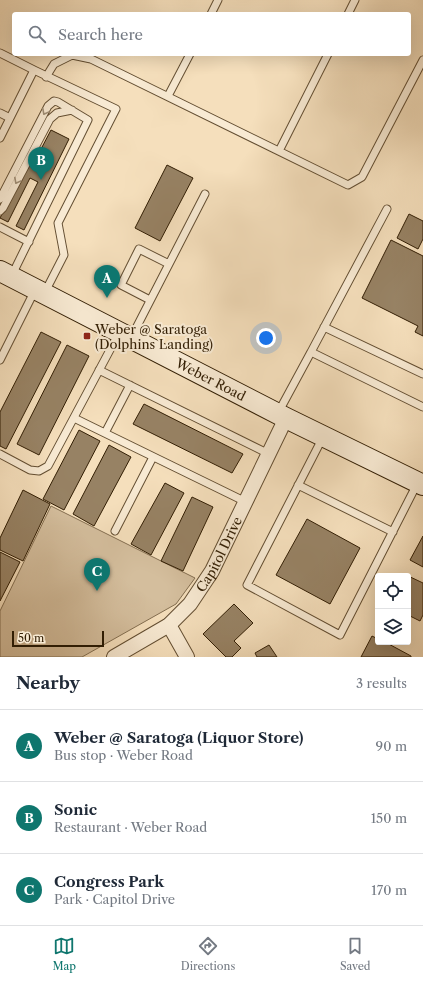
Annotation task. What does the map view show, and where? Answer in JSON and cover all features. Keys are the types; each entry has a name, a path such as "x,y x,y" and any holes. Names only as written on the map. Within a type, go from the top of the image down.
{"main road":[{"name":"Weber Road","path":"4,275 40,291 282,416 420,484"}],"street":[{"name":"Capitol Drive","path":"114,657 169,625 190,604 212,571 246,502 269,454 282,416"},
{"path":"169,625 187,657"}],"lane":[{"path":"212,12 218,0"},
{"path":"349,12 356,0"},
{"path":"0,53 46,77 116,109 58,223 64,255 40,291 0,360"},
{"path":"46,77 54,64 72,56 91,59 348,185 362,177 423,60"},
{"path":"168,96 189,56"},
{"path":"279,151 327,56"},
{"path":"0,138 34,70"},
{"path":"0,199 48,106 54,101 88,120 29,242 4,275"},
{"path":"0,211 3,208 50,119 57,113 72,110"},
{"path":"0,113 10,118"},
{"path":"0,454 30,470 39,471 48,466 99,370 150,300 205,194"},
{"path":"282,416 311,352 387,209"},
{"path":"0,227 29,242"},
{"path":"150,300 121,285 124,279 140,249 169,264"},
{"path":"324,327 423,374"},
{"path":"311,352 423,407"},
{"path":"99,370 269,454"},
{"path":"105,433 130,385"},
{"path":"74,418 246,502"},
{"path":"323,436 247,585 340,635 393,532 420,484"},
{"path":"115,531 153,457"},
{"path":"298,485 393,532"}],"shaded area":[{"path":"51,506 195,578 176,604 82,657 0,657 0,611"}],"building":[{"path":"51,130 69,139 24,230 16,226 38,182 30,178 8,222 0,218 36,149 40,151"},
{"path":"167,165 193,178 160,241 135,228"},
{"path":"409,214 423,221 423,239 418,249 397,238"},
{"path":"391,240 423,256 423,336 415,332 418,326 362,298"},
{"path":"41,332 61,342 6,449 0,446 0,412"},
{"path":"67,345 89,356 39,455 17,444"},
{"path":"144,404 243,454 232,473 133,424"},
{"path":"79,430 100,441 64,510 43,499"},
{"path":"109,445 131,457 94,526 73,514"},
{"path":"165,483 184,493 151,555 131,544"},
{"path":"23,490 50,504 23,561 0,550 0,538"},
{"path":"192,497 213,507 183,571 161,561"},
{"path":"307,519 360,548 330,604 276,575"},
{"path":"423,536 423,567 410,560"},
{"path":"0,552 20,562 0,601"},
{"path":"411,577 423,583 423,615 420,621 411,616"},
{"path":"234,604 253,623 234,641 241,648 232,657 226,657 203,634"},
{"path":"372,636 375,638 375,645 391,645 411,656 411,657 361,657"},
{"path":"269,645 277,657 257,657 255,653"}],"place":[{"name":"Sonic","path":"41,180"},
{"name":"Weber @ Saratoga (Liquor Store)","path":"107,298"},
{"name":"Weber @ Saratoga (Dolphins Landing)","path":"87,336"},
{"name":"Congress Park","path":"97,591"}]}
